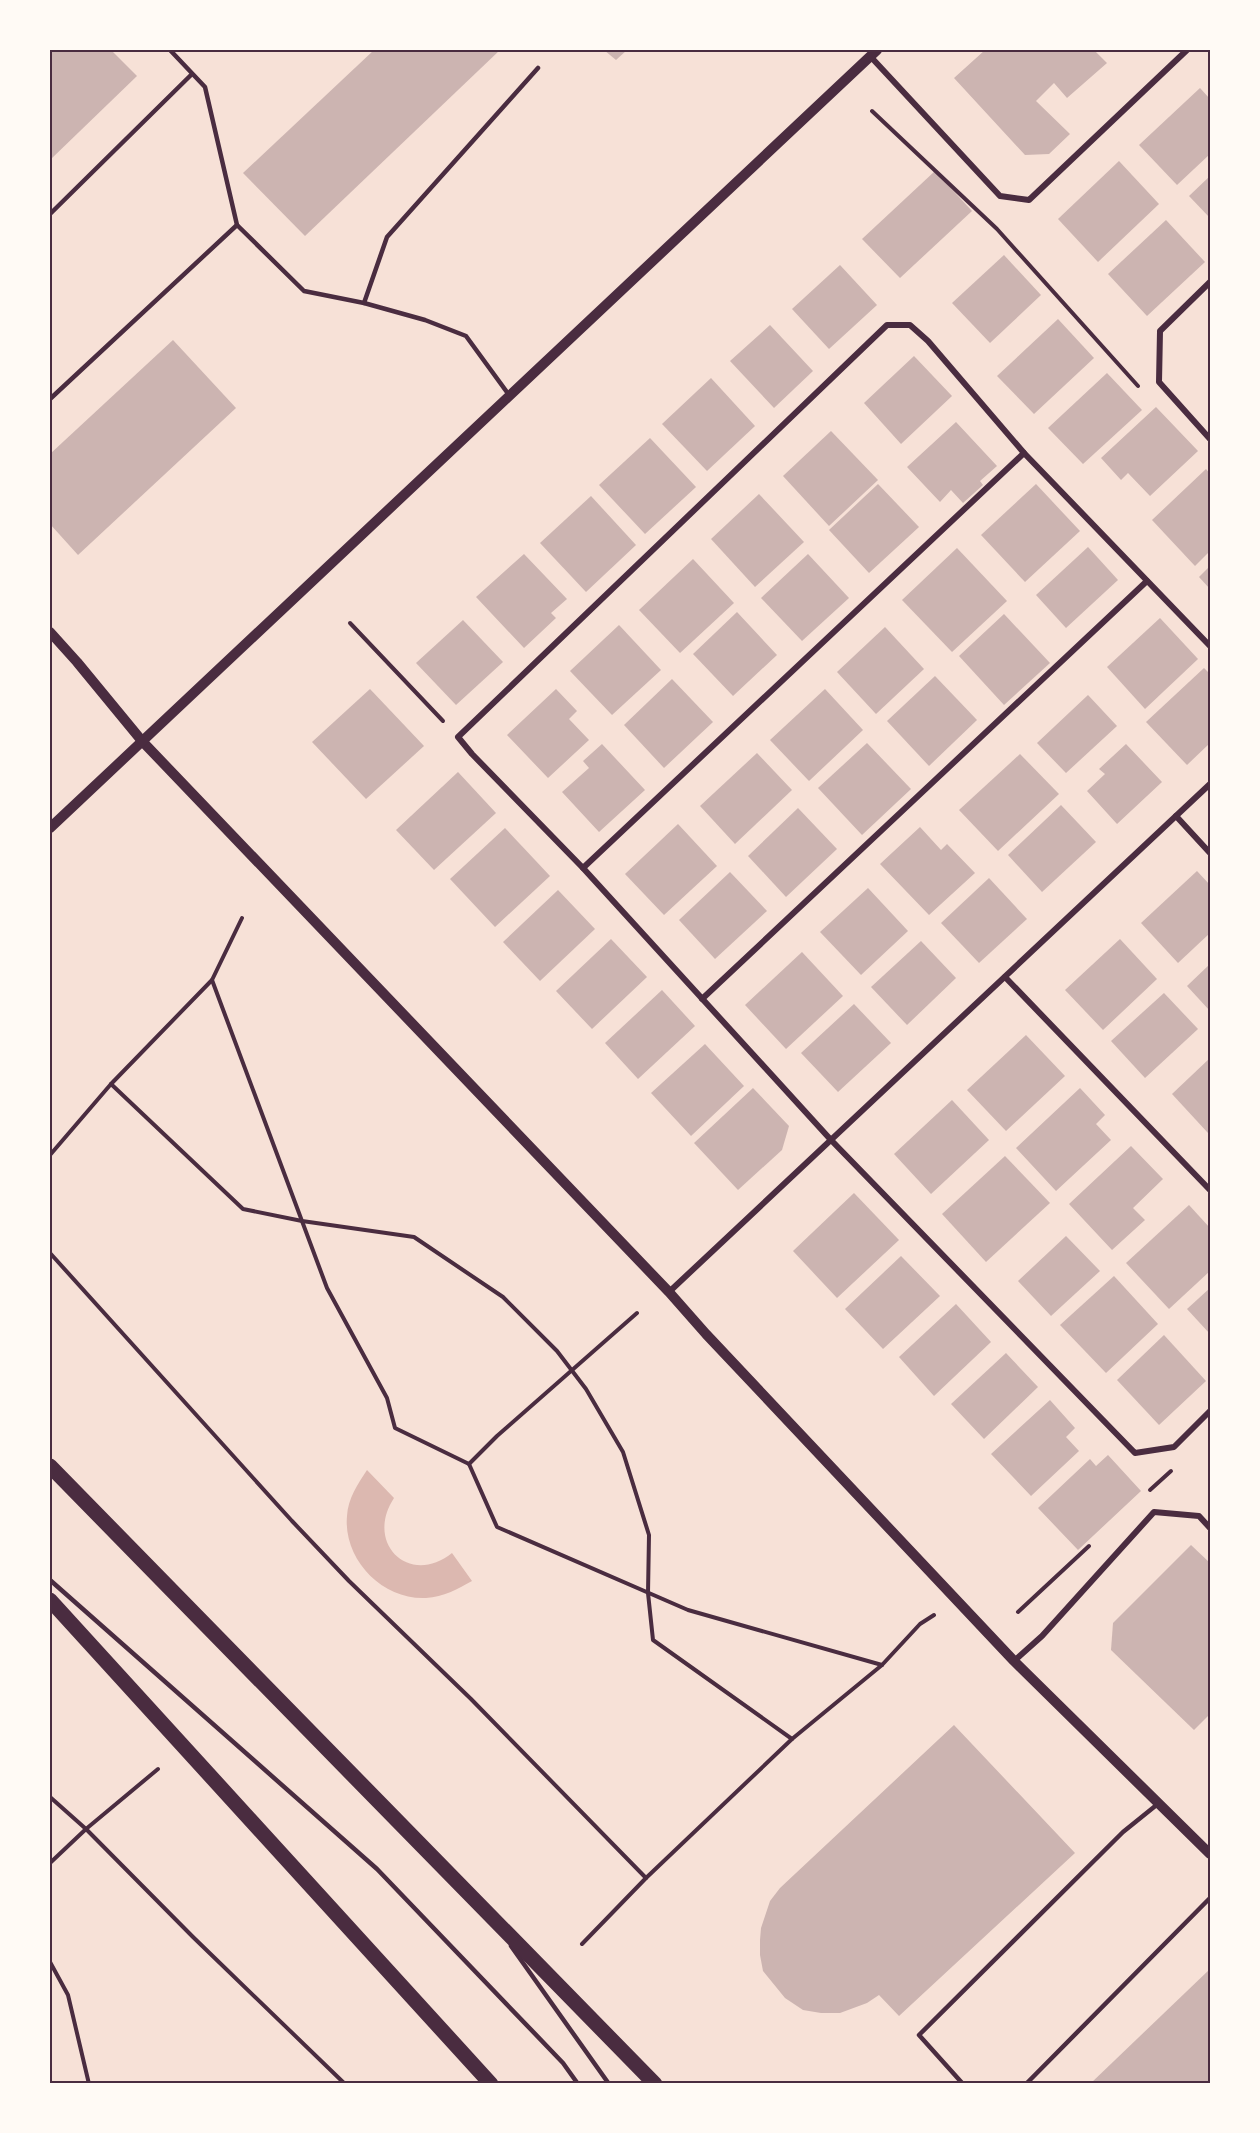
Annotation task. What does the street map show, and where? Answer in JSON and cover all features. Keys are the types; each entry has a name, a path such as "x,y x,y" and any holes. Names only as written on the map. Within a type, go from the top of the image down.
{"main road":[{"path":"50,1466 655,2084"},
{"path":"50,1600 491,2084"}],"street":[{"path":"50,828 874,53 1000,196 1029,200 1187,50"},
{"path":"1210,282 1160,331 1158,382 1210,439"},
{"path":"1210,646 1024,453 928,341 910,325 888,325 458,737 583,868 831,1140 1135,1453 1174,1447 1210,1411"},
{"path":"583,868 1024,453"},
{"path":"702,999 1147,581"},
{"path":"50,632 142,741 669,1292 714,1343 1014,1661 1210,1854"},
{"path":"669,1292 1210,784"},
{"path":"1176,816 1210,853"},
{"path":"1005,977 1210,1190"},
{"path":"1014,1661 1042,1636 1154,1512 1199,1516 1210,1528"}],"lane":[{"path":"170,50 205,87 237,225 304,291 364,303 425,320 466,336 509,396"},
{"path":"364,303 387,237 538,68"},
{"path":"50,214 192,74"},
{"path":"50,399 237,225"},
{"path":"50,1580 377,1869 563,2063 578,2084"},
{"path":"963,2084 919,2035 1123,1832 1159,1803"},
{"path":"1026,2084 1210,1898"},
{"path":"487,1912 609,2084"}],"path":[{"path":"872,111 997,229 1140,389"},
{"path":"350,623 458,737"},
{"path":"50,1155 111,1084 212,980 242,918"},
{"path":"212,980 327,1288 387,1398 395,1428 469,1464 497,1527 688,1610 882,1665"},
{"path":"111,1084 243,1209 302,1221 414,1237 503,1297 573,1369 623,1452 649,1535 648,1593 653,1640 792,1738"},
{"path":"50,1253 348,1581 471,1699 646,1878"},
{"path":"469,1464 637,1313"},
{"path":"582,1944 646,1878 792,1738 882,1665 921,1624 934,1615"},
{"path":"50,1863 86,1829 158,1769"},
{"path":"50,1797 86,1829 192,1936 345,2084"},
{"path":"50,1962 68,1995 89,2084"}],"shaded area":[{"path":"367,1470 394,1498 386,1515 384,1531 388,1545 396,1556 407,1563 421,1565 436,1562 452,1553 472,1581 445,1594 426,1598 410,1597 395,1592 368,1574 351,1547 347,1532 347,1516 351,1497"}],"building":[{"path":"50,50 111,50 137,76 50,160"},
{"path":"374,50 500,50 305,236 243,173"},
{"path":"604,50 627,50 616,60"},
{"path":"985,50 1094,50 1107,63 1067,98 1054,83 1036,101 1070,134 1049,154 1025,155 954,78"},
{"path":"1200,88 1210,99 1210,154 1177,185 1139,145"},
{"path":"1119,161 1159,204 1098,262 1058,219"},
{"path":"935,171 972,211 900,278 862,239"},
{"path":"1210,176 1210,218 1189,196"},
{"path":"1166,220 1205,262 1147,316 1108,274"},
{"path":"1004,255 1041,295 990,343 952,303"},
{"path":"840,265 877,305 829,349 792,309"},
{"path":"1058,319 1094,358 1034,414 997,376"},
{"path":"770,325 813,371 774,408 730,361"},
{"path":"173,340 236,408 78,555 50,524 50,454"},
{"path":"914,356 952,396 901,444 864,403"},
{"path":"1107,373 1142,410 1083,464 1048,428"},
{"path":"711,378 755,426 707,471 662,424"},
{"path":"1156,407 1198,451 1150,496 1128,473 1121,480 1101,458"},
{"path":"956,422 997,466 980,481 983,485 963,503 951,490 940,502 907,467"},
{"path":"831,431 878,480 829,526 783,476"},
{"path":"650,438 696,487 645,534 599,485"},
{"path":"1206,469 1210,474 1210,551 1195,566 1152,520"},
{"path":"878,484 919,527 869,573 829,530"},
{"path":"1036,484 1080,531 1025,582 981,535"},
{"path":"759,494 804,542 755,587 711,539"},
{"path":"591,496 636,545 586,592 540,543"},
{"path":"1088,547 1118,580 1066,628 1036,595"},
{"path":"957,548 1007,601 952,652 902,600"},
{"path":"524,554 567,599 551,613 556,618 524,648 476,597"},
{"path":"808,554 849,598 802,641 761,598"},
{"path":"693,559 734,603 680,653 639,610"},
{"path":"1210,566 1210,589 1199,577"},
{"path":"737,612 777,655 733,696 693,654"},
{"path":"1004,614 1050,663 1004,705 959,656"},
{"path":"1160,618 1198,659 1145,709 1107,667"},
{"path":"463,620 503,662 456,705 416,663"},
{"path":"619,625 661,670 612,715 570,671"},
{"path":"885,627 924,669 876,714 837,672"},
{"path":"1204,668 1210,674 1210,743 1187,765 1146,722"},
{"path":"935,676 977,720 929,766 887,721"},
{"path":"672,679 713,722 664,768 624,725"},
{"path":"370,689 424,746 366,799 312,742"},
{"path":"556,689 577,711 569,719 589,740 548,778 507,735"},
{"path":"825,689 863,730 809,781 770,740"},
{"path":"1088,695 1117,726 1066,773 1037,743"},
{"path":"867,743 911,789 862,835 818,788"},
{"path":"602,744 645,790 599,832 562,792 589,768 583,761"},
{"path":"1126,744 1162,782 1117,824 1087,791 1105,774 1099,769"},
{"path":"757,753 792,790 735,844 700,806"},
{"path":"1020,754 1059,794 998,851 959,810"},
{"path":"458,772 496,813 434,870 396,830"},
{"path":"1061,805 1096,842 1042,892 1008,855"},
{"path":"798,808 837,849 786,897 748,856"},
{"path":"678,824 717,866 664,915 625,874"},
{"path":"920,827 941,850 947,844 975,873 929,915 880,864"},
{"path":"505,828 550,876 495,927 450,879"},
{"path":"1197,871 1210,885 1210,933 1178,963 1141,923"},
{"path":"730,872 767,911 715,959 679,920"},
{"path":"989,878 1027,919 979,963 941,923"},
{"path":"868,888 908,931 861,975 820,932"},
{"path":"558,890 595,929 540,981 503,942"},
{"path":"611,939 647,977 592,1029 556,991"},
{"path":"1120,939 1157,979 1103,1030 1065,990"},
{"path":"921,941 956,978 907,1025 871,987"},
{"path":"802,952 843,996 786,1049 745,1005"},
{"path":"1210,964 1210,1011 1187,986"},
{"path":"662,990 695,1026 638,1079 605,1043"},
{"path":"1164,993 1198,1029 1145,1078 1111,1041"},
{"path":"854,1004 891,1043 838,1092 801,1053"},
{"path":"1026,1035 1065,1076 1006,1131 967,1090"},
{"path":"705,1044 744,1086 691,1136 651,1093"},
{"path":"1210,1058 1210,1131 1208,1133 1172,1094"},
{"path":"753,1088 789,1126 782,1150 738,1190 694,1143"},
{"path":"1080,1088 1105,1115 1096,1124 1111,1140 1056,1191 1016,1148"},
{"path":"952,1100 989,1140 931,1194 894,1154"},
{"path":"1131,1146 1163,1179 1133,1208 1145,1220 1112,1250 1069,1204"},
{"path":"1005,1156 1050,1203 986,1262 942,1214"},
{"path":"854,1193 899,1240 837,1298 793,1251"},
{"path":"1189,1205 1210,1228 1210,1271 1169,1309 1126,1263"},
{"path":"1066,1236 1100,1271 1051,1316 1018,1281"},
{"path":"901,1256 940,1296 883,1349 845,1309"},
{"path":"1114,1276 1158,1324 1106,1373 1060,1325"},
{"path":"1210,1288 1210,1334 1187,1309"},
{"path":"956,1304 991,1342 934,1396 899,1357"},
{"path":"1164,1335 1206,1381 1159,1425 1117,1380"},
{"path":"1006,1353 1038,1387 984,1439 951,1404"},
{"path":"1050,1400 1075,1428 1066,1437 1079,1451 1031,1496 991,1454"},
{"path":"1108,1455 1141,1491 1078,1550 1038,1508 1090,1459 1096,1466"},
{"path":"1191,1545 1210,1563 1210,1714 1194,1730 1111,1650 1113,1623"},
{"path":"954,1725 1075,1853 899,2016 879,1995 867,2003 840,2013 803,2010 785,1998 763,1971 760,1955 761,1928 770,1901 780,1888"},
{"path":"1210,1969 1210,2084 1090,2084"}]}
